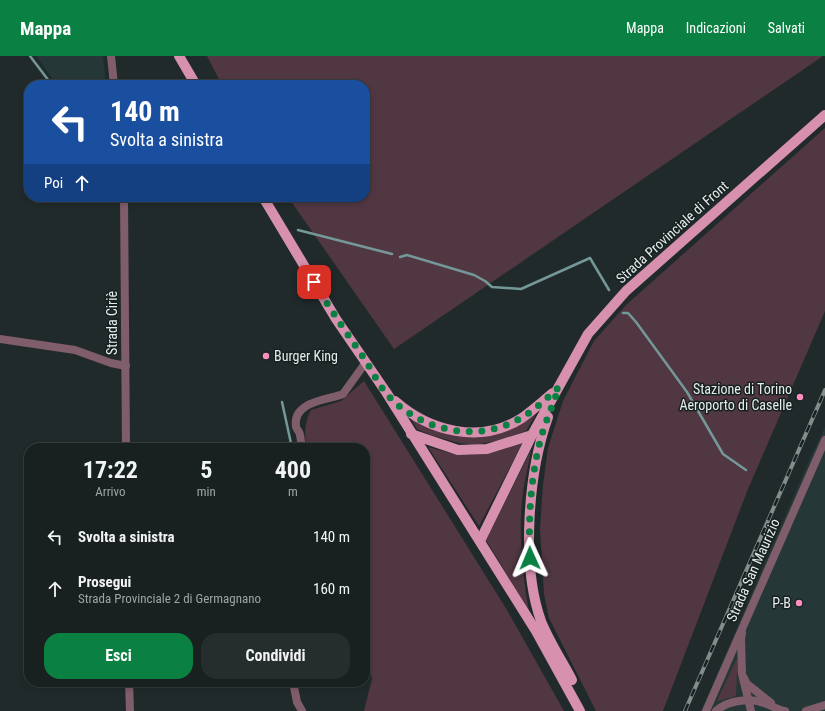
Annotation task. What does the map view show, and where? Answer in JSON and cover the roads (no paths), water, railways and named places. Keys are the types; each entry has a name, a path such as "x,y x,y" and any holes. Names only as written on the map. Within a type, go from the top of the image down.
{"main road":[{"path":"179,56 193,80"},
{"name":"Strada Provinciale di Front","path":"559,387 588,334 626,291 825,115"},
{"path":"265,202 336,319 386,392 536,631 580,711"},
{"path":"386,392 406,410 427,423 451,431 471,433 494,429 520,418 559,387"},
{"path":"480,541 532,435 559,387"},
{"path":"559,387 543,431 536,461 532,492 530,546 533,594 542,622 587,711"},
{"path":"411,434 458,450 488,449 532,435"}],"street":[{"path":"112,56 113,80"},
{"name":"Strada Ciriè","path":"124,202 126,443"},
{"path":"0,339 75,350 110,364 126,366"},
{"path":"301,443 296,426 298,417 303,408 312,402 343,394 366,362"},
{"name":"Strada San Maurizio","path":"706,711 825,440"},
{"path":"747,617 741,639 742,674 752,711"},
{"path":"742,674 748,684 781,711"},
{"path":"129,687 130,711"},
{"path":"294,687 297,702 302,711"},
{"path":"716,711 730,703 748,700 764,702 781,711 785,711"},
{"path":"806,711 825,705"}],"waterway":[{"path":"30,56 48,80"},
{"path":"298,230 392,254"},
{"path":"400,257 407,255 474,275 492,287 521,289 590,258 609,290"},
{"path":"623,313 628,313 636,322 687,392 723,454 746,470"},
{"path":"282,402 291,443"}],"railway":[{"path":"685,711 825,390"}],"place":[{"name":"Burger King","path":"266,356"},
{"name":"Stazione di Torino Aeroporto di Caselle","path":"800,397"},
{"name":"P-B","path":"799,603"}]}
